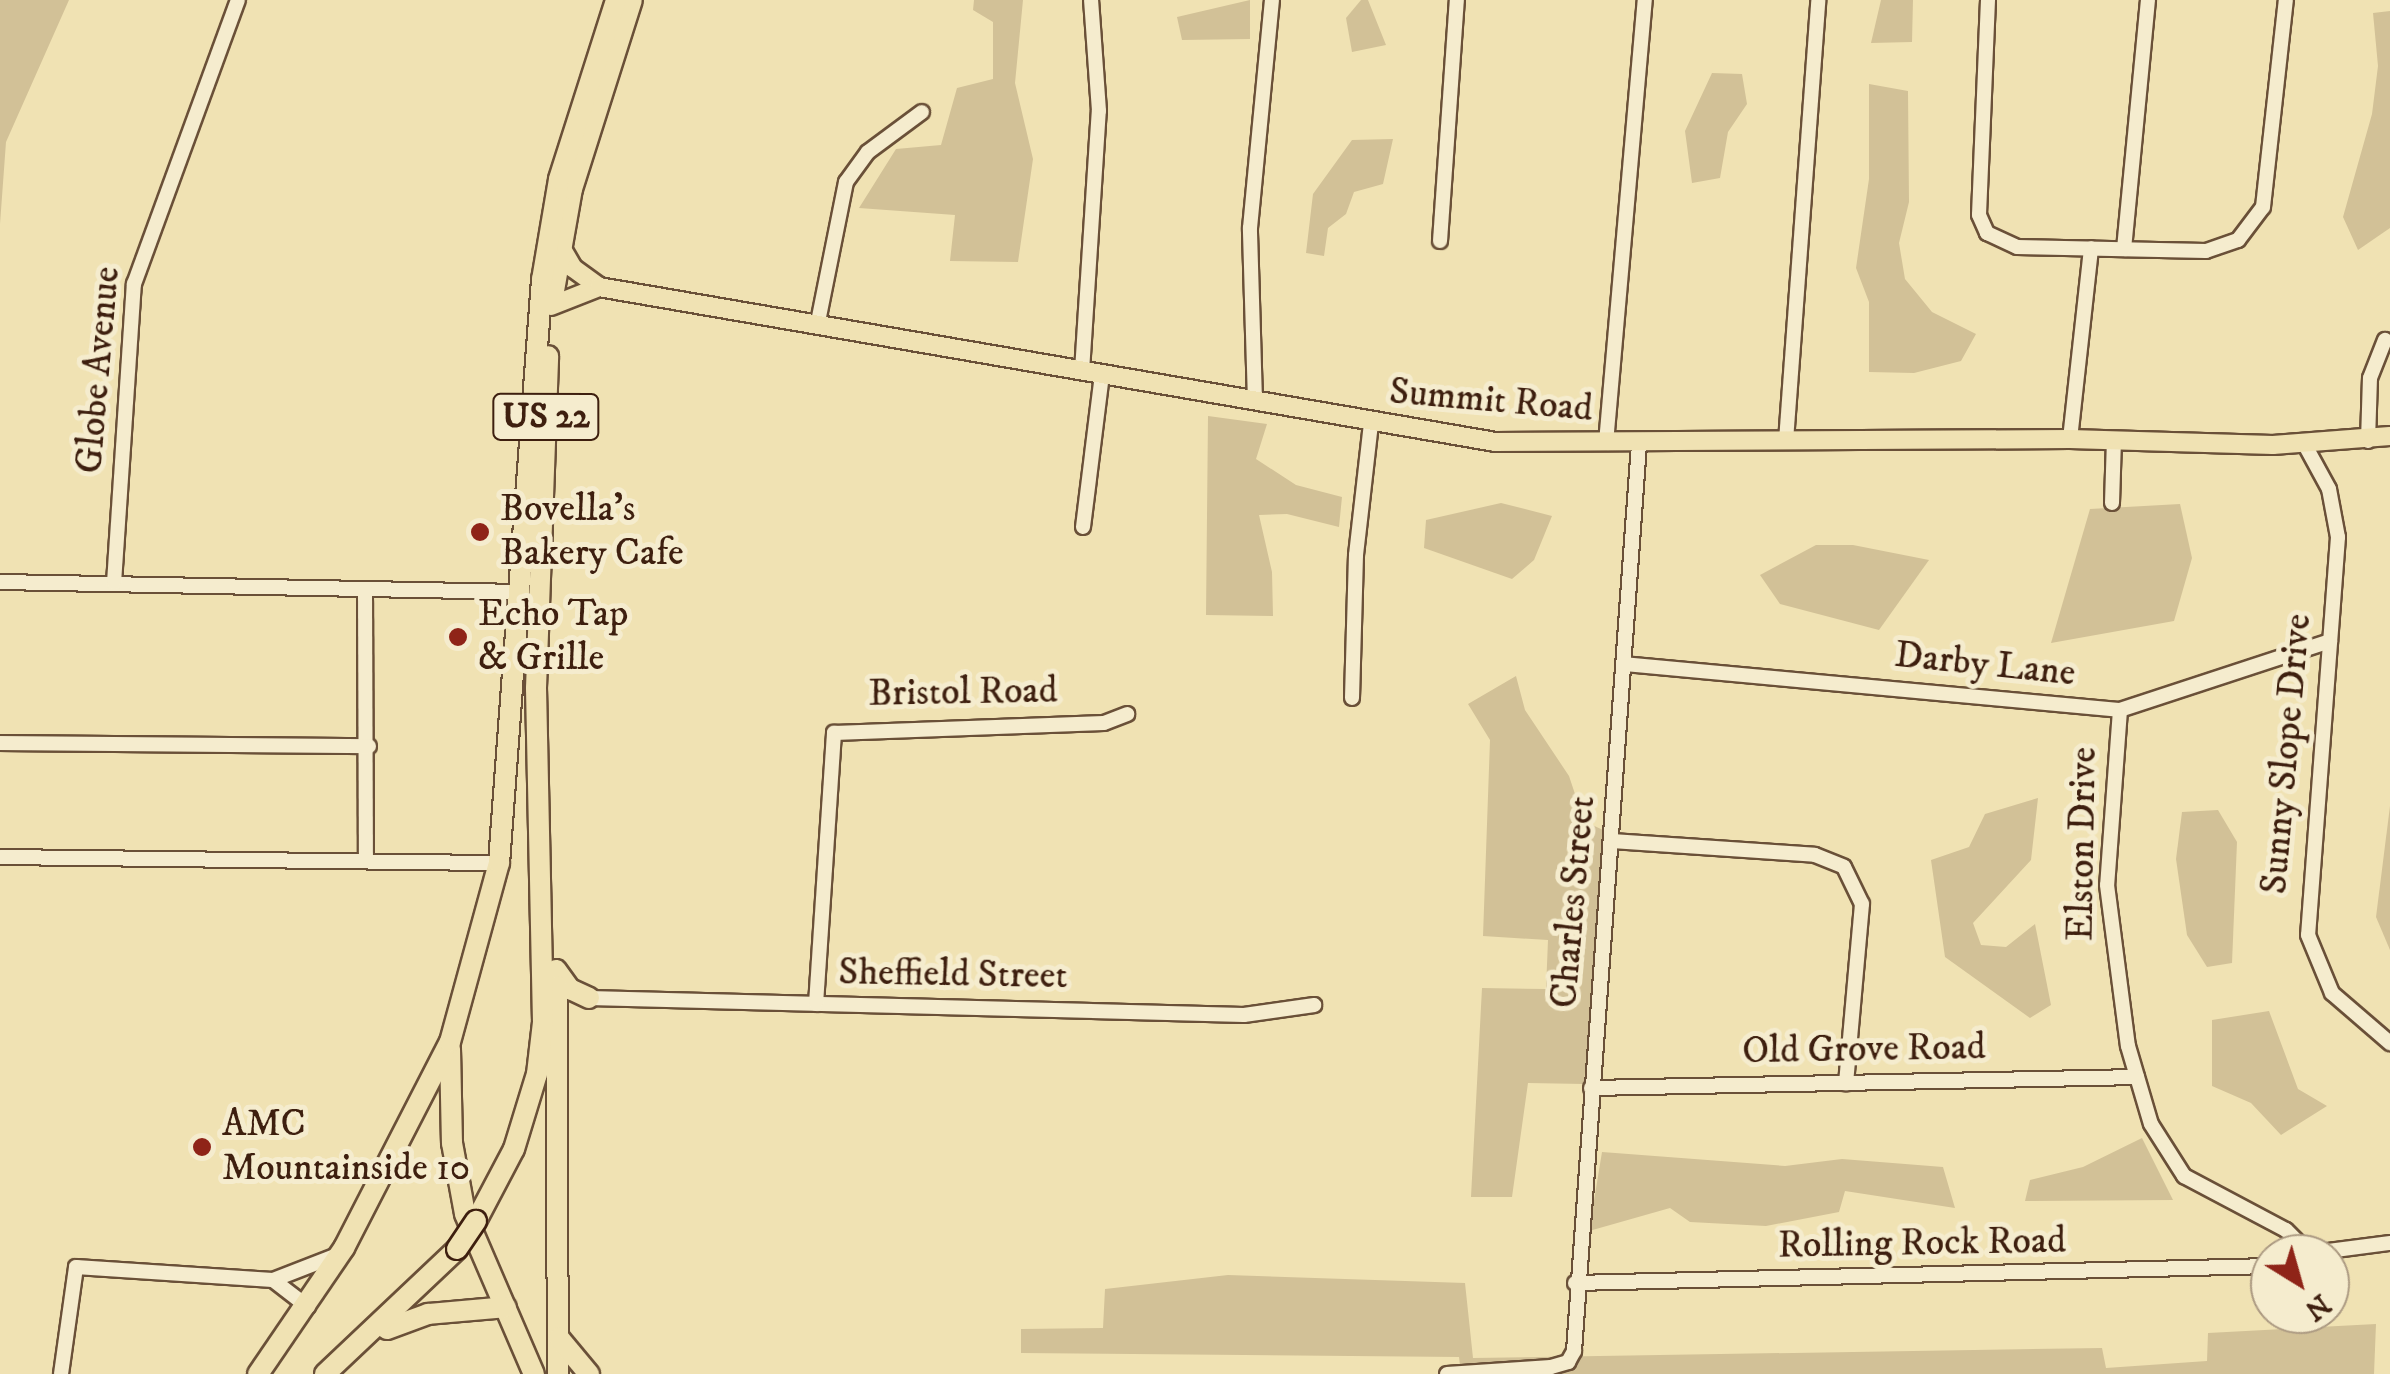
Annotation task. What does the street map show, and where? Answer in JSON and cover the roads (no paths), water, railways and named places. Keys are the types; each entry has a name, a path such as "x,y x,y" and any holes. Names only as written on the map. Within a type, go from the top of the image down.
{"highway":[{"name":"US 22","path":"258,1374 308,1307 340,1254 450,1042 500,864 542,280 559,179 616,0"},
{"name":"US 22","path":"326,1374 364,1342 457,1249 476,1222 514,1149 537,1074 544,1022 536,688 551,306 572,189 632,0"},
{"path":"542,845 558,1025 558,1374"},
{"path":"556,970 570,989 589,998"},
{"path":"558,1025 568,1010 589,998"},
{"path":"450,1042 459,1193 534,1368"},
{"path":"364,1342 428,1314 506,1307"},
{"path":"556,1328 562,1349 589,1374"}],"main road":[{"path":"562,248 572,268 598,287"},
{"path":"551,306 598,287"},
{"name":"Summit Road","path":"598,287 818,322 1371,424 1495,442 2070,439 2305,444 2390,436"}],"street":[{"name":"Globe Avenue","path":"114,582 134,284 238,0"},
{"path":"1082,371 1099,111 1091,0"},
{"path":"1255,401 1250,228 1272,0"},
{"path":"1440,241 1457,0"},
{"path":"1606,443 1645,0"},
{"path":"1786,441 1818,0"},
{"path":"1988,0 1982,223 2010,247 2124,249 2219,249 2258,220 2266,193 2286,0"},
{"path":"2124,249 2148,0"},
{"path":"818,322 846,182 868,152 922,112"},
{"path":"2070,439 2091,248"},
{"path":"2368,440 2370,378 2386,340"},
{"path":"1083,528 1102,374"},
{"path":"1352,698 1356,555 1371,424"},
{"path":"2112,503 2114,440"},
{"name":"Charles Street","path":"1447,1374 1568,1362 1574,1351 1575,1283 1612,841 1639,444"},
{"name":"Sunny Slope Drive","path":"2305,444 2323,474 2337,521 2308,936 2342,1006 2390,1043"},
{"path":"0,582 521,592"},
{"path":"365,591 369,746 366,859"},
{"name":"Darby Lane","path":"1624,664 2120,710 2330,641"},
{"name":"Elston Drive","path":"2120,710 2107,886 2114,966 2137,1077 2157,1141 2184,1176 2290,1234"},
{"name":"Bristol Road","path":"816,1004 834,732 1104,722 1127,714"},
{"path":"0,743 369,746"},
{"path":"1612,841 1815,855 1844,867 1862,904 1846,1083"},
{"path":"0,857 366,859 500,864"},
{"name":"Sheffield Street","path":"589,998 1244,1015 1314,1005"},
{"name":"Old Grove Road","path":"1591,1088 2137,1077"},
{"path":"2350,1248 2390,1243"},
{"path":"61,1374 76,1267 273,1280 340,1254"},
{"name":"Rolling Rock Road","path":"1575,1283 2250,1266"},
{"path":"273,1280 308,1307"}],"place":[{"name":"Bovella's Bakery Cafe","path":"480,532"},
{"name":"Echo Tap & Grille","path":"458,637"},
{"name":"AMC Mountainside 10","path":"202,1147"}]}
